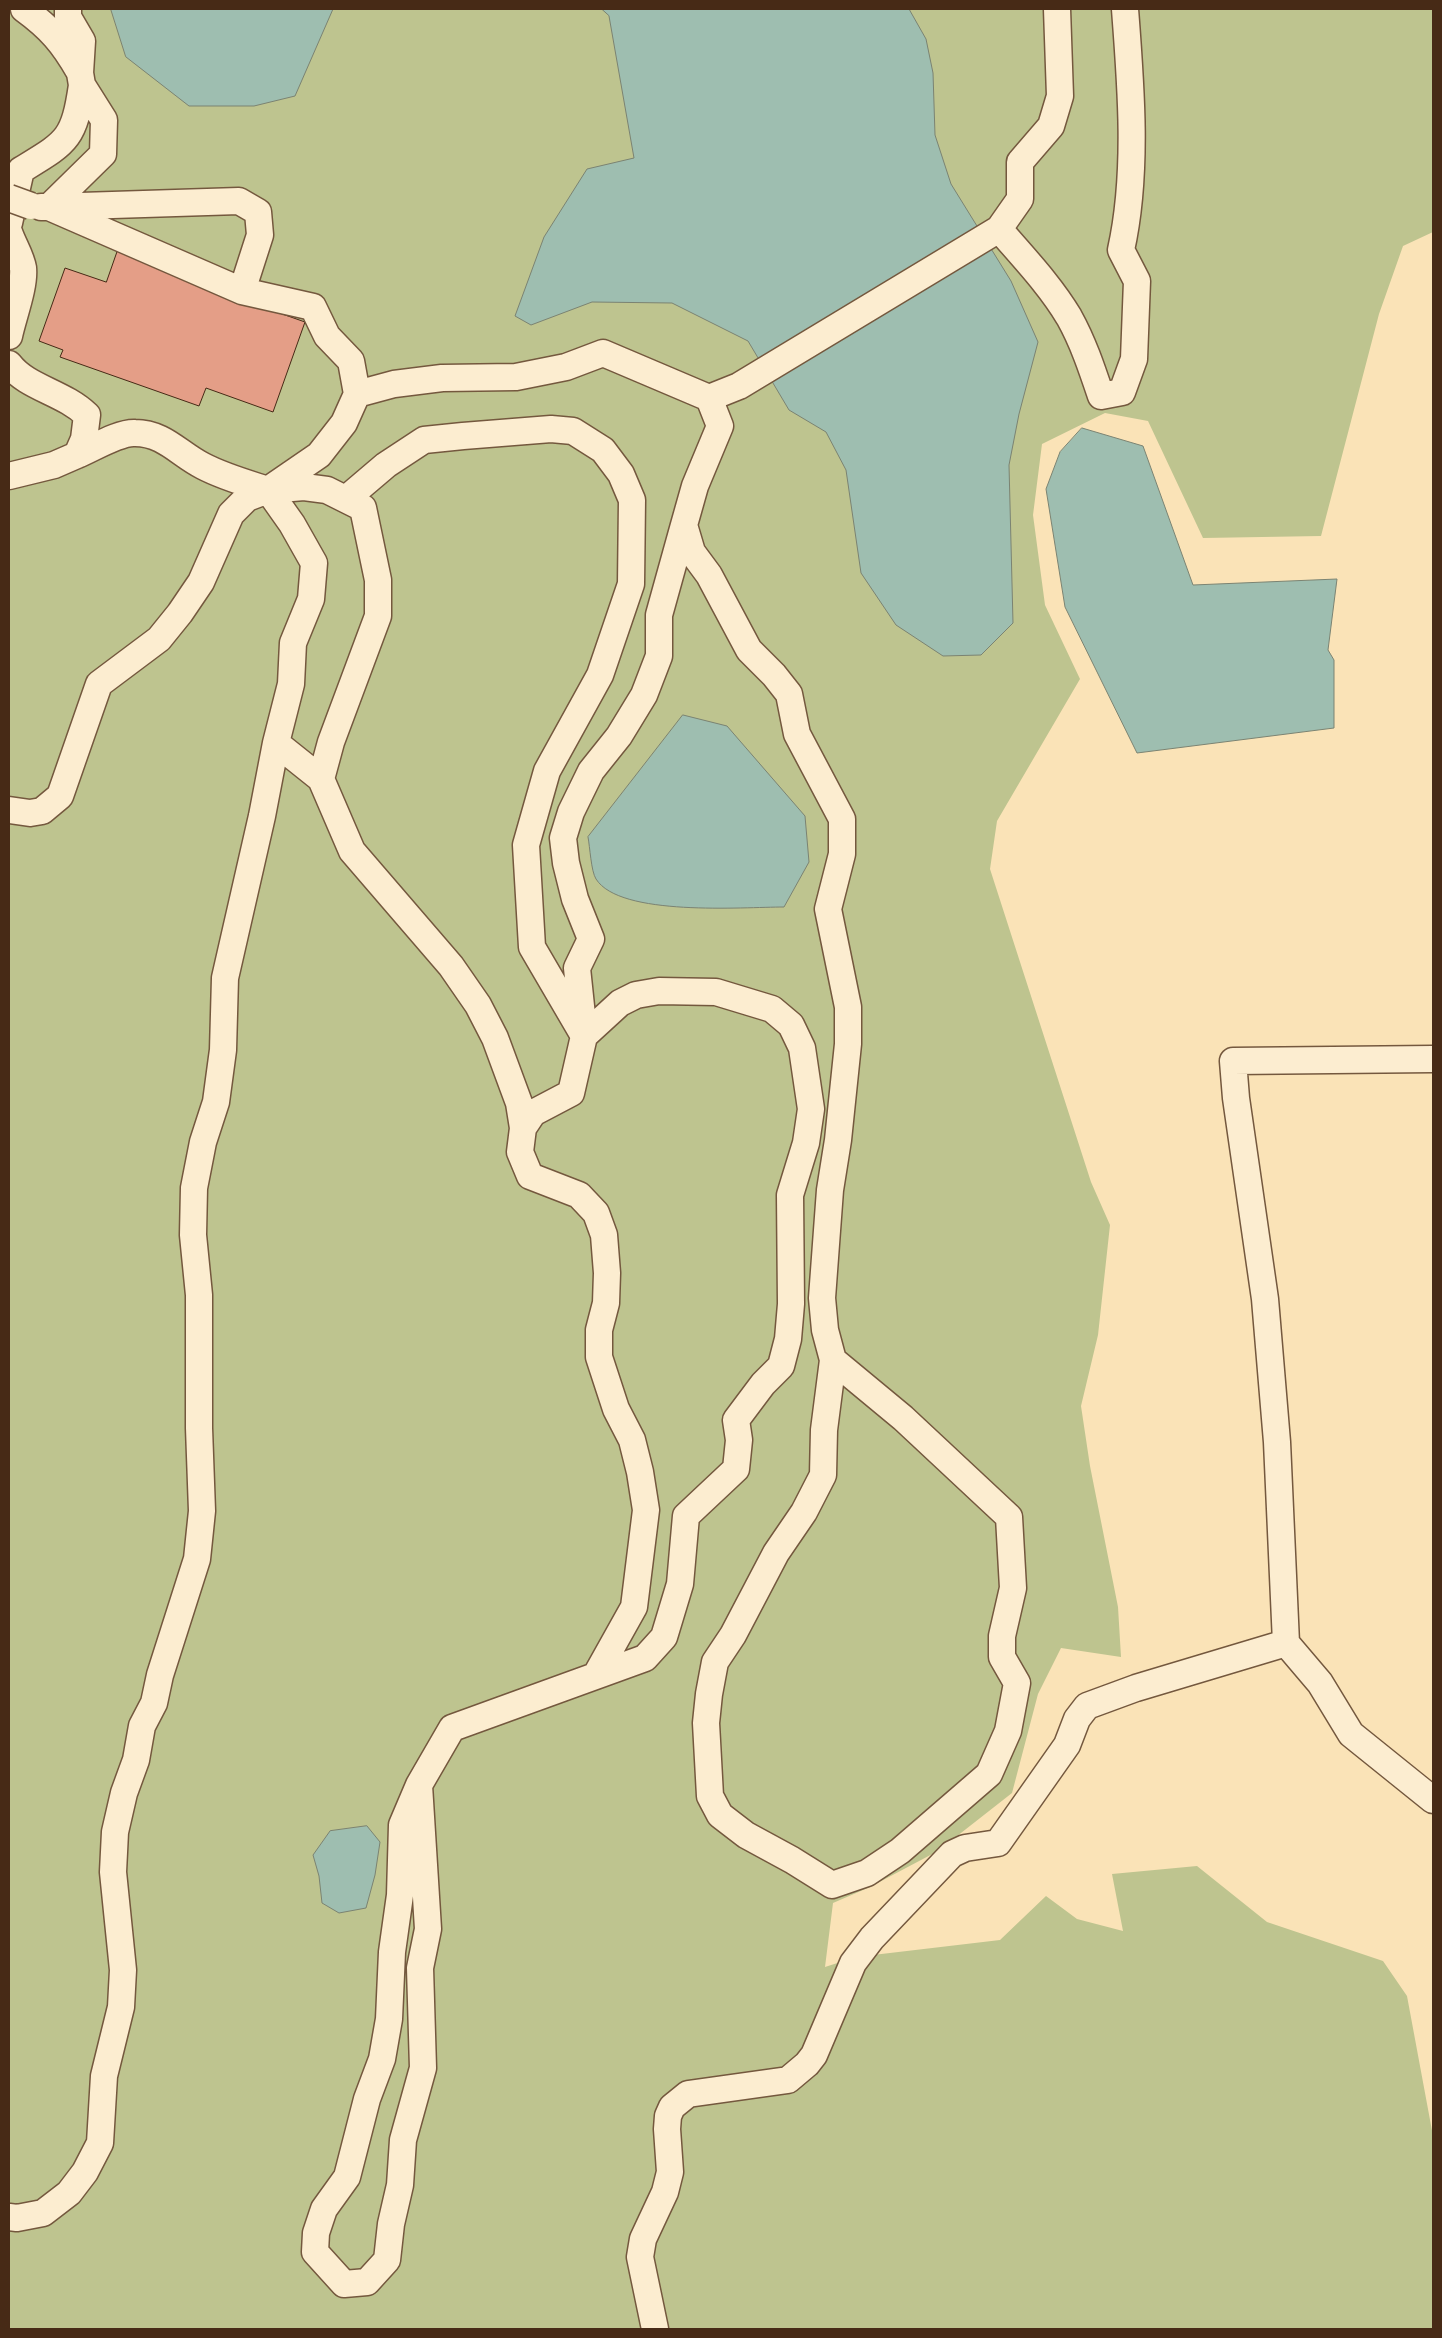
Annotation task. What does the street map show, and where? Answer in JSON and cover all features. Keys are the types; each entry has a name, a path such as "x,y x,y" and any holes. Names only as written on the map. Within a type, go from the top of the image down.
{"street":[{"path":"24,9 46,26 64,44 104,120 103,154 30,204"},
{"path":"9,222 21,170 62,144 75,126 81,79 82,41 68,17 68,9"},
{"path":"357,394 394,384 442,378 516,376 566,367 602,353 709,398 739,386 999,229 1020,199 1020,162 1051,126 1060,96 1057,9"},
{"path":"999,229 1035,271 1068,316 1087,356 1100,396 1122,392 1134,359 1137,281 1120,250 1129,215 1131,87 1125,9"},
{"path":"30,204 239,201 258,212 260,235 245,293"},
{"path":"9,810 30,813 42,811 60,796 99,684 159,639 201,582 232,514 247,498 268,490 319,455 344,423 357,394 351,361 327,336 313,307 245,293 30,204"},
{"path":"9,232 23,266 23,284 14,308 9,336"},
{"path":"9,364 16,373 74,402 87,415 84,439 77,455"},
{"path":"523,1128 533,1112 571,1093 584,1036 577,968 591,939 575,899 566,863 563,838 571,812 591,771 619,736 644,695 659,656 658,615 695,486 720,426 709,398"},
{"path":"346,499 386,465 424,440 463,436 551,429 573,431 603,450 621,474 632,500 632,584 600,675 547,771 526,845 532,947 584,1036"},
{"path":"9,476 54,465 132,432 154,435 174,445 201,465 234,480 268,490 304,487 327,490 363,508 378,580 378,616 331,742 321,779"},
{"path":"9,2217 17,2218 43,2213 69,2193 85,2172 100,2143 104,2076 121,2007 123,1970 112,1872 115,1832 124,1793 136,1760 142,1726 154,1703 160,1675 198,1559 202,1511 199,1428 199,1295 193,1235 194,1188 204,1142 216,1102 223,1050 225,978 262,816 276,742 291,684 293,643 311,599 314,563 292,524 268,490"},
{"path":"684,525 692,552 709,574 749,650 774,675 789,694 798,734 842,819 842,854 828,910 848,1007 846,1079 830,1190 822,1298 825,1330 833,1360 824,1430 823,1474 804,1512 776,1553 733,1635 716,1662 709,1694 706,1723 710,1796 720,1815 746,1836 832,1884 867,1873 900,1851 989,1774 1008,1731 1017,1683 1002,1657 1002,1636 1013,1588 1009,1518 903,1418 833,1360"},
{"path":"276,742 321,779 352,851 451,966 478,1005 495,1038 519,1103 523,1128 520,1152 530,1176 579,1195 596,1213 604,1236 607,1273 606,1303 599,1330 599,1357 616,1409 632,1440 640,1472 646,1510 634,1607 596,1675"},
{"path":"419,1785 428,1929 420,1968 423,2068 403,2140 400,2185 391,2224 387,2260 367,2282 344,2284 315,2252 316,2233 324,2209 347,2177 367,2099 382,2059 388,2019 392,1952 400,1895 402,1825 419,1785 452,1728 645,1658 664,1637 680,1584 686,1516 736,1470 739,1440 736,1420 763,1384 781,1366 788,1339 791,1304 790,1195 806,1143 811,1108 802,1048 791,1024 772,1009 716,992 659,991 636,995 620,1003 584,1036"},
{"path":"1433,1059 1234,1061 1236,1098 1265,1299 1277,1442 1286,1643 1320,1683 1351,1734 1433,1800"},
{"path":"655,2329 640,2257 643,2239 665,2192 669,2178 670,2150 667,2129 668,2116 672,2107 688,2094 788,2080 807,2064 814,2056 854,1964 872,1938 952,1854 965,1848 998,1843 1068,1745 1077,1719 1088,1706 1125,1692 1286,1643"}],"green space":[{"path":"9,9 1433,9 1433,232 1403,246 1379,314 1321,536 1203,538 1148,421 1105,413 1042,444 1033,515 1045,605 1080,679 997,821 990,869 1091,1182 1110,1225 1098,1335 1081,1406 1090,1466 1118,1607 1121,1657 1061,1648 1038,1694 1012,1793 938,1851 870,1887 833,1903 825,1967 856,1957 1000,1940 1046,1896 1077,1919 1123,1931 1112,1874 1197,1866 1267,1922 1383,1961 1407,1996 1433,2136 1433,2329 9,2329"}],"shaded area":[{"path":"111,9 333,9 295,96 254,106 189,106 126,57"},
{"path":"602,9 909,9 926,39 933,73 935,135 951,184 1011,281 1038,342 1019,414 1009,465 1013,623 981,655 943,656 896,625 861,573 846,470 826,432 789,410 748,341 672,303 592,302 531,325 515,316 544,237 587,169 634,158 609,16"},
{"path":"1082,428 1143,446 1193,585 1337,579 1328,650 1334,660 1334,728 1137,753 1065,607 1046,489 1060,452"},
{"path":"683,715 727,726 805,816 809,862 784,907 713,908 655,905 630,899 609,891 596,879 588,837"},
{"path":"367,1826 380,1842 375,1875 366,1908 339,1913 322,1903 319,1876 313,1855 330,1831"}],"building":[{"path":"118,250 217,291 305,322 273,412 206,388 199,406 60,357 63,350 39,341 65,268 106,282"}]}
